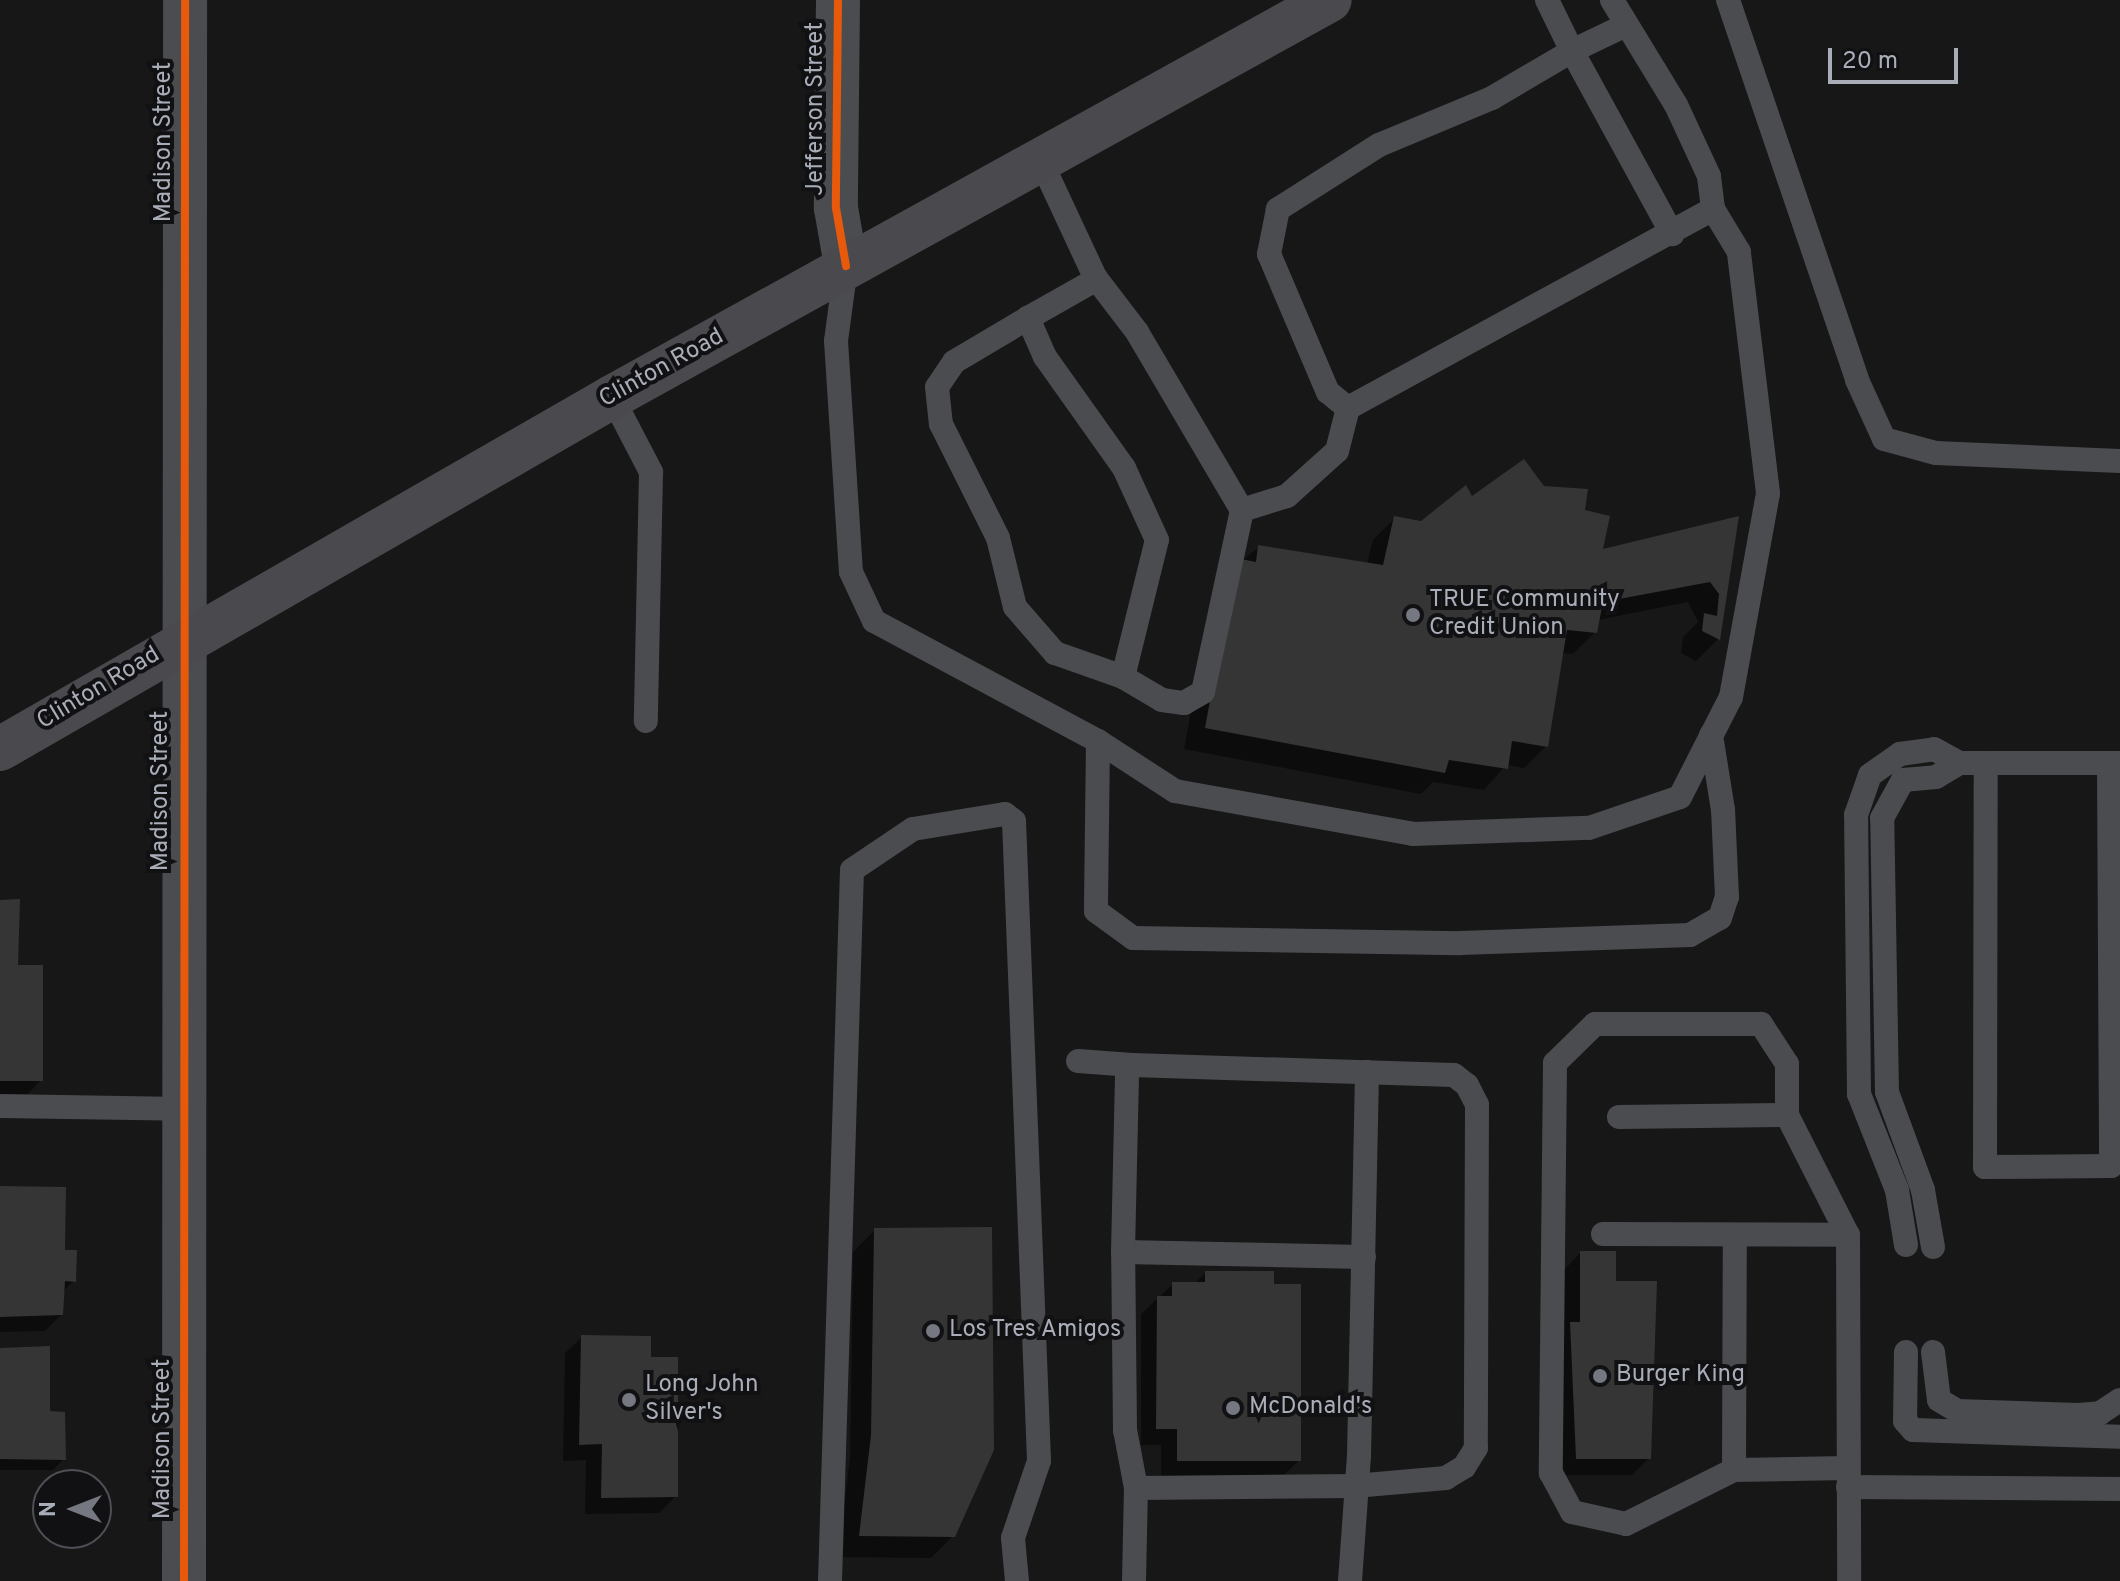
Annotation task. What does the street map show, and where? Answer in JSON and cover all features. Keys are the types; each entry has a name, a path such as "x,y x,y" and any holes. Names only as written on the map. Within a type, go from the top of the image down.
{"main road":[{"name":"Clinton Road","path":"0,749 181,640 612,397 1330,0"}],"street":[{"name":"Madison Street","path":"184,1581 181,640 185,0"},
{"name":"Jefferson Street","path":"838,0 836,208 846,266"}],"lane":[{"path":"1547,0 1672,234"},
{"path":"846,266 836,341 851,572 874,621 1098,741 1175,791 1413,834 1589,828 1680,797 1731,697 1768,493 1739,252 1713,209 1709,176 1676,105 1612,0"},
{"path":"1728,0 1857,380 1884,439 1936,453 2120,461"},
{"path":"1348,408 1328,392 1269,254 1278,209 1379,145 1492,98 1572,51 1626,25"},
{"path":"1040,159 1097,279 1137,332 1242,510 1203,692 1184,703 1162,700 1123,677 1055,653 1015,607 998,538 941,424 937,387 954,362 1097,279"},
{"path":"1242,510 1287,496 1337,451 1348,408 1713,209"},
{"path":"1028,318 1045,357 1124,468 1157,540 1123,677"},
{"path":"612,397 651,472 646,721"},
{"path":"1098,741 1096,911 1133,938 1460,943 1690,935 1720,918 1727,897 1723,810 1711,735"},
{"path":"1906,1245 1897,1190 1859,1094 1856,815 1870,775 1900,754 1934,749 1959,763 1986,763 2115,763 2116,1170 1985,1167 1986,763"},
{"path":"1933,1247 1923,1190 1887,1092 1882,818 1903,780 1936,777 1959,763"},
{"path":"830,1581 852,870 913,829 1005,814 1014,821 1039,1461 1013,1538 1017,1581"},
{"path":"1849,1581 1848,1478 1848,1235 1787,1115 1787,1064 1761,1024 1595,1024 1555,1063 1551,1473 1572,1512 1626,1524 1734,1470 1848,1478 2120,1489"},
{"path":"1078,1061 1454,1075 1467,1085 1477,1105 1476,1448 1464,1467 1446,1478 1354,1486 1136,1488"},
{"path":"1132,1065 1127,1074 1123,1252 1125,1430 1136,1488 1134,1581"},
{"path":"1350,1581 1364,1257 1367,1072"},
{"path":"0,1106 183,1109"},
{"path":"1619,1117 1787,1115"},
{"path":"1603,1234 1848,1235"},
{"path":"1734,1470 1735,1235"},
{"path":"1123,1252 1364,1257"},
{"path":"1906,1352 1905,1421 1913,1430 2120,1437"},
{"path":"1933,1352 1939,1400 1957,1411 2079,1415 2100,1413 2120,1400"}],"building":[{"name":"TRUE Community Credit Union","path":"1524,459 1544,486 1588,489 1585,510 1610,516 1603,549 1739,516 1720,640 1702,631 1704,613 1717,616 1719,594 1710,582 1603,602 1597,633 1567,630 1548,747 1512,741 1508,769 1449,760 1445,773 1205,728 1236,558 1256,562 1258,545 1383,565 1394,516 1421,521 1466,485 1472,496"},
{"path":"20,899 18,965 43,965 43,1081 0,1081 0,900"},
{"path":"0,1186 66,1187 65,1250 77,1250 76,1282 65,1281 63,1315 0,1317"},
{"name":"Los Tres Amigos","path":"992,1227 994,1450 955,1537 859,1536 871,1435 874,1228"},
{"path":"1580,1251 1616,1251 1616,1281 1657,1281 1651,1459 1576,1459 1570,1322 1580,1322"},
{"path":"1205,1271 1274,1271 1274,1284 1301,1284 1301,1461 1177,1461 1177,1429 1156,1429 1157,1296 1172,1296 1172,1282 1205,1282"},
{"name":"Long John Silver's","path":"581,1335 651,1336 651,1357 678,1357 678,1497 601,1498 602,1444 579,1445"},
{"path":"50,1346 50,1411 65,1412 66,1460 0,1459 0,1348"}],"cycle path":[{"path":"184,1581 185,0"},
{"path":"838,0 836,208 846,266"}],"place":[{"name":"TRUE Community Credit Union","path":"1413,615"},
{"name":"Los Tres Amigos","path":"933,1331"},
{"name":"Burger King","path":"1600,1376"},
{"name":"Long John Silver's","path":"629,1400"},
{"name":"McDonald's","path":"1233,1408"}]}
